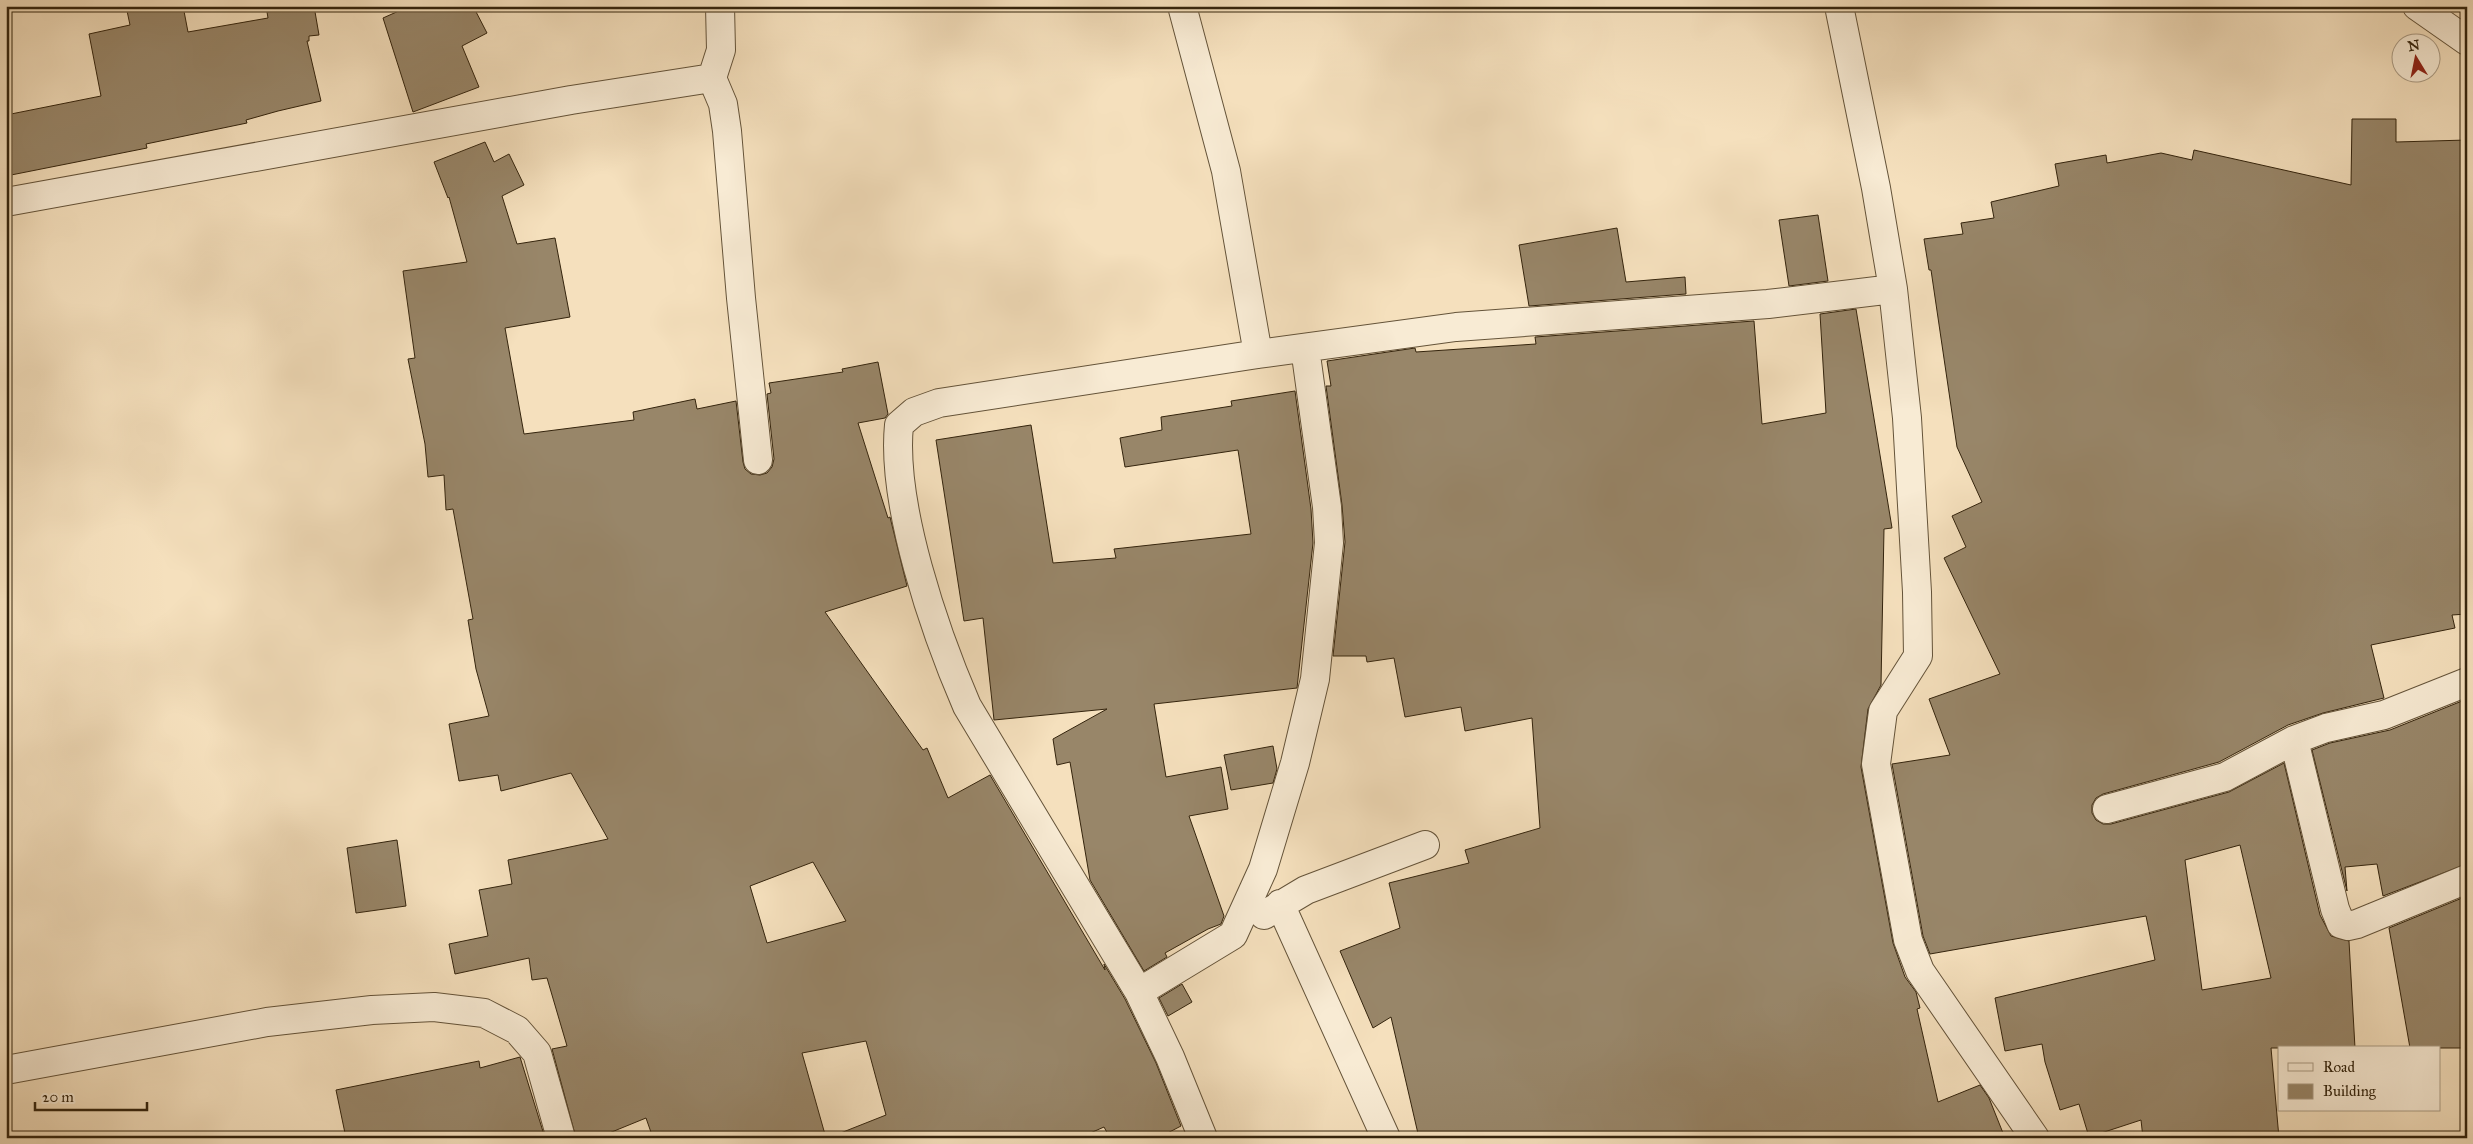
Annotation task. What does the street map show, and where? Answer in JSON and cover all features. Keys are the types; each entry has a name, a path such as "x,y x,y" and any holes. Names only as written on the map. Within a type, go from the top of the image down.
{"street":[{"path":"720,6 721,50 712,78 723,104 727,131 740,298 758,460"},
{"path":"1182,6 1226,171 1258,354"},
{"path":"1838,6 1876,188 1893,289 1912,471 1918,656 1884,711 1877,748 1878,786 1908,940 1920,971 2035,1138"},
{"path":"2417,6 2467,41"},
{"path":"6,202 562,102 712,78"},
{"path":"1204,1138 1170,1057 1139,992 967,706 955,680 928,597 907,517 897,448 899,425 914,412 939,403 1258,354 1456,327 1768,304 1893,289"},
{"path":"1233,935 1263,869 1315,679 1329,543 1327,507 1305,348"},
{"path":"2107,809 2225,777 2294,740 2326,728 2384,715 2467,682"},
{"path":"2294,740 2337,916 2341,924 2348,926 2357,924 2467,879"},
{"path":"1139,992 1280,904 1306,890 1425,845"},
{"path":"1280,904 1386,1138"},
{"path":"6,1070 267,1022 372,1010 434,1007 484,1014 517,1030 537,1053 561,1138"}],"building":[{"path":"126,6 183,6 188,32 268,18 267,12 314,6 319,35 309,36 309,41 307,41 321,101 246,120 247,123 146,144 147,148 6,176 6,115 101,96 89,34 130,25"},
{"path":"410,6 473,6 487,33 462,46 479,87 413,112 383,18"},
{"path":"2352,119 2396,119 2396,142 2467,140 2467,614 2452,615 2455,628 2371,645 2384,698 2323,713 2288,725 2219,762 2103,794 2096,798 2092,805 2092,813 2096,820 2103,824 2111,824 2229,792 2284,763 2320,915 2331,936 2349,941 2355,1046 2278,1046 2278,1048 2271,1048 2279,1138 2143,1138 2141,1120 2089,1137 2079,1104 2060,1110 2045,1062 2042,1044 2005,1051 1995,998 2155,960 2146,916 1930,954 1923,936 1892,764 1950,755 1929,699 2000,674 1944,558 1966,547 1952,516 1982,502 1957,447 1931,270 1929,270 1924,239 1963,234 1961,223 1994,218 1991,202 2059,186 2055,164 2106,155 2107,163 2161,153 2192,160 2194,150 2351,185","holes":["2240,845 2271,978 2202,990 2185,860"]},
{"path":"485,142 494,162 509,154 524,185 502,196 517,244 555,238 570,317 505,328 524,434 634,420 633,412 695,399 697,409 736,401 745,469 751,474 760,475 767,473 772,467 774,459 767,394 771,393 769,383 843,372 842,369 878,362 888,414 885,418 858,423 888,518 890,517 907,586 825,612 923,750 927,748 948,798 990,775 1105,970 1104,964 1125,999 1156,1063 1181,1126 1158,1138 1110,1138 1104,1127 1079,1138 833,1138 833,1136 886,1115 866,1041 802,1053 826,1138 653,1138 646,1118 597,1138 576,1138 552,1049 567,1046 547,978 532,980 529,958 455,974 449,944 488,936 479,890 512,884 508,860 608,839 571,773 501,791 498,775 459,781 449,724 489,716 476,669 468,620 473,619 453,509 446,510 444,475 428,477 425,444 408,359 415,358 403,271 467,262 449,197 434,162","holes":["813,862 846,921 767,943 750,886"]},
{"path":"1818,215 1828,281 1789,286 1779,220"},
{"path":"1617,228 1626,282 1685,277 1686,294 1529,306 1519,245"},
{"path":"1856,309 1892,528 1884,529 1881,685 1868,709 1861,767 1893,943 1905,977 1916,992 1920,1008 1917,1009 1938,1102 1980,1085 1989,1098 2005,1138 1419,1138 1391,1017 1373,1028 1340,951 1400,928 1389,883 1469,863 1465,850 1540,828 1532,718 1465,731 1461,707 1405,717 1394,658 1367,662 1366,656 1333,656 1345,542 1326,386 1331,386 1327,361 1415,348 1416,352 1536,344 1535,337 1754,321 1762,424 1826,413 1820,314"},
{"path":"1295,391 1311,509 1313,543 1297,688 1154,704 1166,777 1221,767 1228,809 1189,816 1224,916 1221,924 1208,929 1165,953 1167,957 1144,971 1090,880 1070,762 1057,765 1053,739 1107,709 994,720 983,618 964,621 936,440 1031,425 1053,563 1116,558 1114,549 1251,534 1238,450 1125,467 1120,438 1162,430 1161,417 1232,406 1231,401"},
{"path":"2467,699 2467,864 2383,896 2377,864 2345,867 2347,891 2312,750 2330,743 2390,730"},
{"path":"1273,746 1277,769 1273,783 1231,790 1224,755"},
{"path":"397,840 406,906 356,913 347,848"},
{"path":"2467,896 2467,1048 2410,1046 2389,928"},
{"path":"1182,984 1192,1002 1168,1016 1159,998"},
{"path":"520,1057 545,1138 346,1138 336,1090 479,1061 480,1068"}]}
